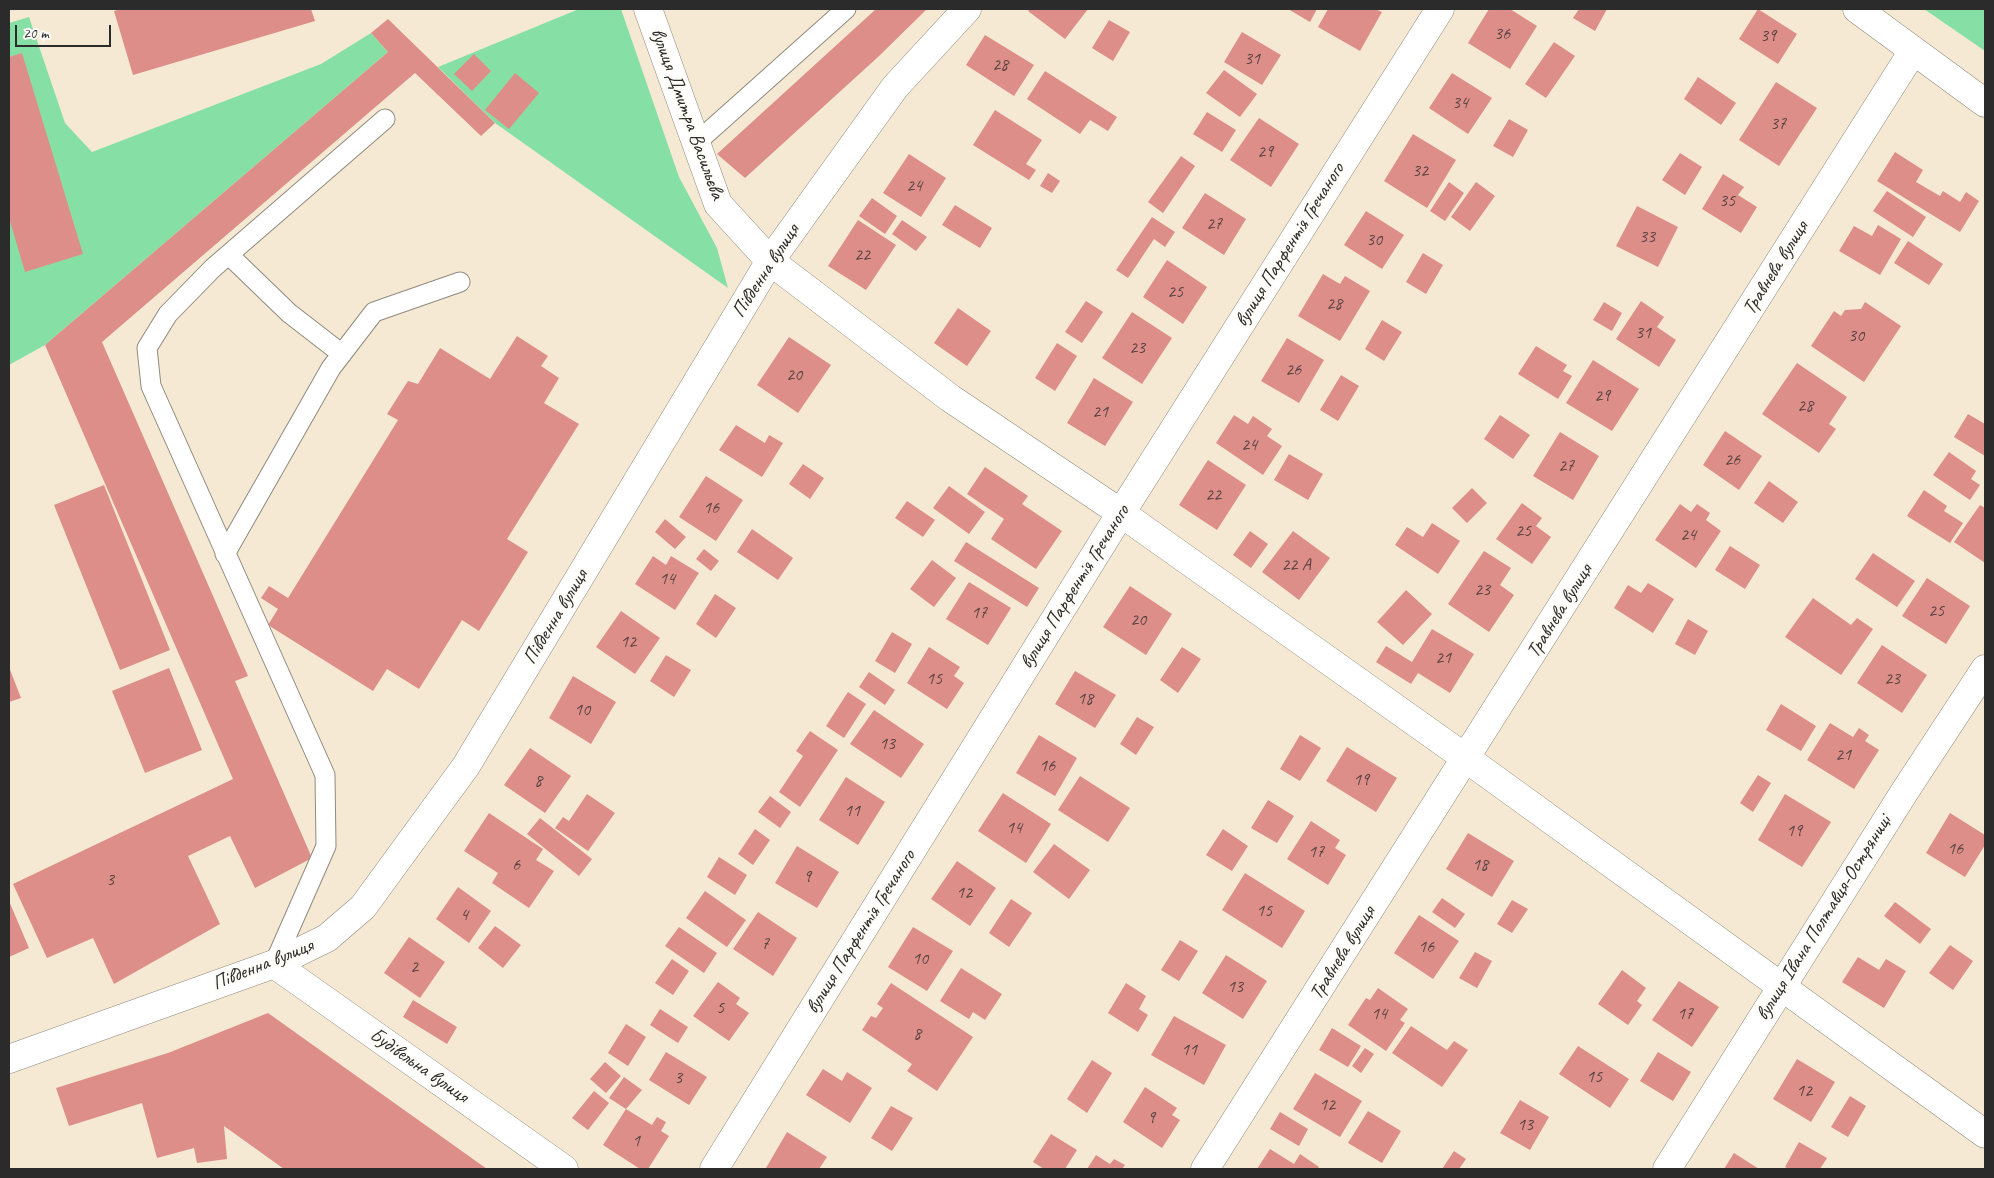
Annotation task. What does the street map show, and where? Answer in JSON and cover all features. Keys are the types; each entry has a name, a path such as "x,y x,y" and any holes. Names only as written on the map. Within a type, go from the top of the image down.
{"street":[{"name":"вулиця Дмитра Васильєва","path":"648,9 718,204 770,261 950,398 1121,513 1467,759 1985,1134"},
{"name":"Південна вулиця","path":"9,1060 274,964 327,938 363,907 466,766 770,261 895,87 967,9"},
{"name":"вулиця Парфентія Гречаного","path":"714,1169 1121,513 1440,9"},
{"path":"1857,9 1985,103"},
{"name":"Травнева вулиця","path":"1205,1169 1467,759 1913,51"},
{"name":"вулиця Івана Полтавця-Остряниці","path":"1667,1169 1905,791 1985,669"},
{"name":"Будівельна вулиця","path":"274,964 564,1169"}],"lane":[{"path":"696,143 846,9"},
{"path":"274,964 326,846 325,775 225,554 152,386 147,348 168,314 229,255 385,119"},
{"path":"229,255 289,313 342,354"},
{"path":"225,554 331,368 374,312 460,282"}],"green space":[{"path":"579,9 621,9 679,177 717,248 728,288 495,123 438,67"},
{"path":"1924,9 1985,9 1985,51"},
{"path":"29,17 65,123 92,152 321,64 371,33 388,52 45,345 9,365 9,23"}],"building":[{"path":"121,9 311,9 315,21 133,75 114,11"},
{"path":"876,9 927,9 878,57 745,178 717,154"},
{"path":"1030,9 1088,9 1065,39 1028,11"},
{"path":"1288,9 1317,9 1310,22"},
{"path":"1328,9 1375,9 1382,12 1360,51 1318,27"},
{"path":"1489,9 1510,9 1537,26 1510,69 1468,43"},
{"path":"1579,9 1607,9 1595,31 1573,18"},
{"path":"1758,9 1797,34 1778,64 1739,39"},
{"path":"388,19 495,123 481,136 415,73 102,342 248,676 235,681 312,858 255,888 230,836 188,856 220,924 114,984 93,938 47,958 13,884 233,779 45,345 388,52 371,33"},
{"path":"1109,20 1130,32 1113,61 1092,48"},
{"path":"1242,32 1281,55 1262,85 1224,62"},
{"path":"985,35 1034,65 1014,96 966,65"},
{"path":"1554,42 1575,56 1546,98 1525,84"},
{"path":"22,53 83,254 25,272 9,218 9,57"},
{"path":"474,54 491,71 472,91 454,74"},
{"path":"1224,70 1257,94 1240,117 1206,93"},
{"path":"1045,71 1117,117 1108,131 1090,120 1080,134 1027,99"},
{"path":"515,73 539,93 509,129 485,110"},
{"path":"1452,73 1492,98 1468,134 1429,108"},
{"path":"1698,77 1736,103 1721,125 1684,99"},
{"path":"1776,82 1817,108 1779,166 1739,140"},
{"path":"995,110 1042,140 1026,164 1036,170 1029,180 973,145"},
{"path":"1207,112 1236,130 1222,152 1193,134"},
{"path":"1259,118 1299,144 1271,187 1230,160"},
{"path":"1509,119 1528,130 1513,157 1493,146"},
{"path":"1413,134 1456,160 1427,208 1384,181"},
{"path":"1895,152 1923,170 1916,182 1940,196 1943,191 1960,202 1966,192 1979,201 1960,232 1877,181"},
{"path":"1680,153 1702,167 1685,195 1662,180"},
{"path":"909,154 946,178 921,217 883,193"},
{"path":"1181,156 1195,166 1163,213 1148,202"},
{"path":"1048,173 1060,181 1052,193 1040,186"},
{"path":"1723,174 1744,187 1738,195 1757,207 1741,233 1702,209"},
{"path":"1449,182 1464,193 1445,221 1430,211"},
{"path":"1476,182 1495,196 1470,231 1451,217"},
{"path":"1887,191 1926,217 1913,237 1873,211"},
{"path":"1205,193 1246,219 1224,255 1182,228"},
{"path":"872,198 897,216 885,234 859,216"},
{"path":"955,205 992,228 980,248 942,225"},
{"path":"1637,206 1678,227 1658,267 1616,246"},
{"path":"1366,211 1404,235 1382,269 1344,245"},
{"path":"1152,217 1175,232 1165,247 1154,239 1128,278 1116,270"},
{"path":"858,220 896,245 866,290 828,266"},
{"path":"902,220 927,237 916,251 892,234"},
{"path":"1878,225 1901,239 1880,275 1839,251 1854,226 1872,236"},
{"path":"1908,241 1943,264 1929,285 1894,263"},
{"path":"1423,253 1443,265 1426,294 1406,282"},
{"path":"1167,260 1207,287 1183,324 1143,297"},
{"path":"1323,274 1340,284 1345,276 1370,291 1340,341 1298,316"},
{"path":"1086,301 1103,312 1082,343 1065,332"},
{"path":"1641,301 1664,317 1657,327 1676,340 1659,367 1616,339"},
{"path":"1604,302 1622,313 1612,331 1593,320"},
{"path":"1865,302 1901,326 1864,382 1811,346 1834,311 1841,316 1845,310 1861,309"},
{"path":"958,308 991,331 967,366 934,343"},
{"path":"1132,312 1172,338 1142,384 1102,358"},
{"path":"1382,320 1402,332 1384,361 1365,349"},
{"path":"517,336 548,356 541,366 559,378 544,403 579,424 507,539 528,552 479,631 462,620 419,689 387,669 373,691 268,625 278,609 261,598 269,586 288,598 398,420 387,414 408,381 418,384 440,348 490,379"},
{"path":"789,337 831,365 798,413 757,385"},
{"path":"1287,338 1324,360 1299,403 1261,381"},
{"path":"1057,343 1077,356 1055,391 1035,378"},
{"path":"1536,346 1567,365 1563,371 1572,376 1558,399 1518,374"},
{"path":"1593,360 1639,389 1612,431 1566,403"},
{"path":"1797,363 1847,397 1829,424 1836,429 1819,453 1762,414"},
{"path":"1341,375 1359,386 1338,421 1320,410"},
{"path":"1094,378 1133,402 1105,446 1067,423"},
{"path":"1968,414 1985,424 1985,456 1954,437"},
{"path":"1234,415 1248,424 1253,416 1272,429 1267,436 1282,446 1263,475 1216,443"},
{"path":"1500,415 1530,435 1513,459 1484,439"},
{"path":"736,425 765,443 769,435 783,443 762,477 719,450"},
{"path":"1725,431 1762,456 1739,490 1703,465"},
{"path":"1560,432 1599,456 1573,500 1533,476"},
{"path":"1949,452 1976,471 1971,479 1980,485 1970,500 1933,475"},
{"path":"1289,454 1323,474 1308,500 1274,480"},
{"path":"1208,460 1246,485 1217,530 1179,505"},
{"path":"803,464 824,478 810,499 789,484"},
{"path":"985,467 1028,496 1022,504 1062,531 1036,569 991,539 1004,519 967,494"},
{"path":"706,476 743,500 716,541 679,517"},
{"path":"1769,481 1798,502 1783,523 1754,503"},
{"path":"104,485 170,650 120,670 54,505"},
{"path":"949,486 985,512 969,534 933,508"},
{"path":"1472,488 1487,503 1467,523 1452,508"},
{"path":"1924,490 1947,506 1944,511 1963,523 1950,543 1907,516"},
{"path":"907,501 935,520 923,537 895,518"},
{"path":"1522,503 1542,518 1536,526 1551,537 1532,564 1496,539"},
{"path":"1680,504 1691,512 1697,504 1710,513 1706,520 1721,531 1696,568 1655,540"},
{"path":"1980,505 1985,508 1985,563 1954,542"},
{"path":"665,519 686,537 675,549 655,532"},
{"path":"1432,523 1460,541 1438,574 1395,545 1407,527 1423,537"},
{"path":"752,529 793,558 778,580 737,552"},
{"path":"1250,531 1268,544 1251,568 1233,555"},
{"path":"1293,531 1330,558 1299,600 1262,572"},
{"path":"966,542 1039,588 1027,607 954,561"},
{"path":"1730,546 1760,565 1745,589 1715,570"},
{"path":"704,549 719,561 711,571 696,559"},
{"path":"1484,551 1511,568 1500,585 1514,595 1489,632 1448,604"},
{"path":"1873,553 1915,581 1897,607 1855,579"},
{"path":"653,556 666,565 671,556 699,573 675,610 635,584"},
{"path":"932,560 956,578 934,607 910,589"},
{"path":"1927,578 1970,606 1946,644 1902,616"},
{"path":"969,582 1011,608 988,645 946,619"},
{"path":"1648,583 1674,599 1653,633 1614,608 1628,585 1641,593"},
{"path":"1130,586 1172,614 1146,655 1103,627"},
{"path":"1406,590 1432,614 1403,645 1377,622"},
{"path":"715,594 736,608 716,638 696,624"},
{"path":"1813,598 1851,625 1857,618 1873,629 1841,675 1785,637"},
{"path":"621,611 660,638 635,674 596,647"},
{"path":"1688,619 1708,631 1695,655 1675,644"},
{"path":"1432,629 1474,654 1450,693 1418,673 1411,684 1376,662 1386,646 1412,662"},
{"path":"892,632 912,644 895,673 875,661"},
{"path":"1882,645 1927,675 1902,713 1857,683"},
{"path":"929,647 960,667 954,676 964,683 947,709 907,683"},
{"path":"1182,647 1201,659 1178,693 1160,680"},
{"path":"666,655 691,670 674,697 650,681"},
{"path":"9,667 21,698 9,702"},
{"path":"169,668 202,750 145,773 112,691"},
{"path":"1075,671 1116,695 1095,728 1055,704"},
{"path":"869,672 895,690 885,705 859,687"},
{"path":"573,676 616,702 591,744 549,718"},
{"path":"848,692 866,704 844,738 826,726"},
{"path":"1781,704 1816,726 1801,751 1766,730"},
{"path":"874,710 924,744 901,778 850,744"},
{"path":"1137,717 1154,727 1136,755 1120,744"},
{"path":"1830,723 1853,737 1859,728 1869,735 1865,741 1879,750 1854,789 1807,760"},
{"path":"810,731 838,750 800,807 779,792 803,756 796,751"},
{"path":"1039,735 1077,758 1055,796 1016,773"},
{"path":"1300,735 1321,748 1300,781 1280,769"},
{"path":"1347,747 1397,778 1376,812 1326,781"},
{"path":"530,748 571,776 545,813 504,785"},
{"path":"1758,775 1771,783 1753,812 1740,803"},
{"path":"1080,776 1130,808 1108,842 1058,810"},
{"path":"846,777 885,802 858,845 819,820"},
{"path":"1003,793 1051,824 1026,863 978,831"},
{"path":"587,794 615,813 588,851 555,828 563,817 569,821"},
{"path":"1785,794 1831,822 1802,867 1758,840"},
{"path":"770,796 791,812 780,828 758,812"},
{"path":"1268,800 1294,816 1277,843 1251,828"},
{"path":"489,813 543,849 536,860 554,871 529,908 492,883 498,873 464,851"},
{"path":"1950,813 1985,835 1985,845 1965,877 1926,853"},
{"path":"540,818 592,859 579,876 527,834"},
{"path":"1311,821 1340,840 1335,848 1346,855 1328,885 1287,859"},
{"path":"755,829 770,840 753,865 738,854"},
{"path":"1223,829 1248,846 1232,871 1206,855"},
{"path":"1468,833 1514,861 1492,897 1446,869"},
{"path":"1054,844 1090,870 1069,899 1033,872"},
{"path":"797,846 839,872 817,908 775,883"},
{"path":"719,857 747,875 735,895 707,877"},
{"path":"957,861 996,888 970,926 931,899"},
{"path":"1245,873 1305,911 1282,948 1222,910"},
{"path":"458,887 491,911 469,943 436,919"},
{"path":"705,891 746,920 727,947 686,918"},
{"path":"1442,898 1465,914 1455,928 1432,912"},
{"path":"1011,899 1032,913 1009,947 989,933"},
{"path":"1512,900 1528,909 1512,933 1497,924"},
{"path":"9,901 29,948 9,957"},
{"path":"1895,902 1931,929 1920,944 1884,916"},
{"path":"758,912 797,938 773,976 733,949"},
{"path":"1419,915 1459,941 1433,979 1394,953"},
{"path":"495,926 521,945 503,968 478,948"},
{"path":"679,927 717,953 704,973 665,946"},
{"path":"913,927 953,951 927,991 888,967"},
{"path":"409,937 445,962 420,998 384,973"},
{"path":"1180,940 1198,951 1179,981 1161,970"},
{"path":"1950,945 1973,961 1953,990 1929,973"},
{"path":"1475,952 1492,961 1477,988 1459,978"},
{"path":"1226,955 1267,981 1243,1019 1202,993"},
{"path":"1858,957 1879,970 1886,959 1906,971 1884,1008 1842,982"},
{"path":"672,959 689,971 673,995 655,983"},
{"path":"961,968 1002,994 985,1020 973,1012 969,1019 940,1001"},
{"path":"1622,970 1646,988 1637,1001 1642,1005 1628,1025 1598,1004"},
{"path":"1679,981 1719,1007 1692,1047 1652,1020"},
{"path":"718,982 740,998 736,1004 749,1013 729,1041 693,1016"},
{"path":"891,983 973,1037 937,1091 907,1071 912,1064 862,1030 871,1016 876,1018 883,1008 877,1004"},
{"path":"1126,983 1146,996 1139,1009 1148,1015 1138,1032 1108,1013"},
{"path":"1378,988 1408,1009 1400,1020 1405,1023 1386,1051 1348,1025 1366,998 1370,1000"},
{"path":"413,1000 457,1027 447,1044 403,1017"},
{"path":"660,1009 688,1027 678,1043 650,1025"},
{"path":"268,1013 487,1169 284,1169 224,1126 227,1159 197,1163 194,1148 157,1158 142,1103 69,1126 56,1088 168,1053"},
{"path":"1174,1016 1226,1045 1204,1085 1151,1055"},
{"path":"626,1024 646,1037 628,1066 608,1053"},
{"path":"1411,1026 1447,1050 1454,1041 1468,1050 1442,1087 1392,1053"},
{"path":"1332,1028 1361,1046 1348,1067 1319,1050"},
{"path":"1578,1046 1629,1079 1610,1108 1559,1074"},
{"path":"1365,1048 1374,1054 1361,1073 1352,1066"},
{"path":"666,1052 707,1077 689,1105 649,1080"},
{"path":"1658,1052 1691,1072 1673,1101 1640,1081"},
{"path":"1797,1059 1835,1082 1811,1122 1773,1099"},
{"path":"1092,1060 1112,1073 1087,1113 1067,1099"},
{"path":"605,1062 621,1076 606,1093 590,1079"},
{"path":"823,1069 842,1081 847,1072 872,1088 850,1123 806,1095"},
{"path":"1315,1073 1362,1101 1340,1137 1293,1109"},
{"path":"624,1077 642,1090 626,1109 609,1098"},
{"path":"1145,1087 1177,1108 1172,1115 1180,1120 1162,1148 1123,1122"},
{"path":"594,1091 609,1103 588,1130 572,1118"},
{"path":"1850,1096 1866,1106 1848,1137 1831,1127"},
{"path":"1520,1100 1549,1117 1530,1150 1500,1133"},
{"path":"891,1106 913,1118 892,1151 871,1138"},
{"path":"626,1109 652,1125 657,1117 666,1122 661,1131 669,1136 648,1169 640,1169 603,1145"},
{"path":"1368,1111 1401,1131 1382,1163 1348,1143"},
{"path":"1280,1112 1308,1129 1299,1146 1270,1129"},
{"path":"787,1132 827,1157 819,1169 766,1168"},
{"path":"1051,1134 1077,1150 1065,1169 1044,1169 1033,1162"},
{"path":"1799,1142 1827,1158 1820,1169 1789,1169 1785,1167"},
{"path":"1270,1149 1294,1164 1300,1154 1319,1167 1318,1169 1257,1169"},
{"path":"1454,1151 1466,1159 1459,1169 1442,1169"},
{"path":"1734,1153 1759,1169 1724,1169"},
{"path":"1096,1155 1110,1164 1114,1159 1125,1165 1122,1169 1087,1169"}]}
